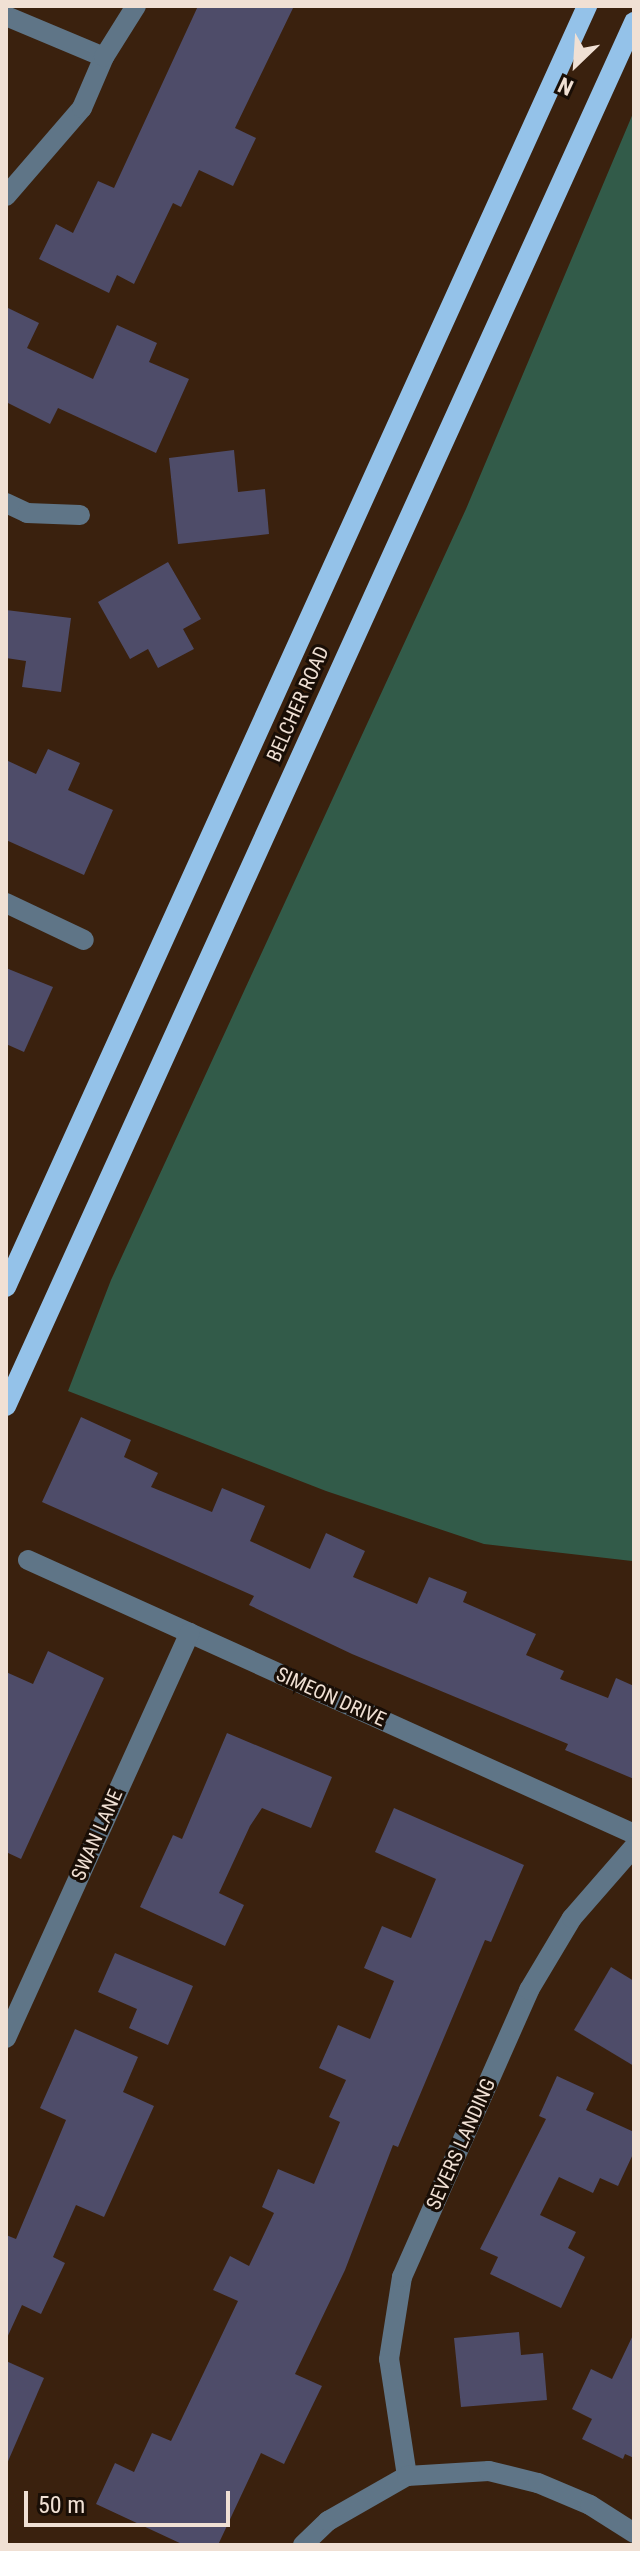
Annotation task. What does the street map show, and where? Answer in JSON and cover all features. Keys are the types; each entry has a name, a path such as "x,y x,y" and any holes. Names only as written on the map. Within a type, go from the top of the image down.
{"main road":[{"name":"BELCHER ROAD","path":"6,1287 587,6"},
{"name":"BELCHER ROAD","path":"6,1406 634,22"}],"street":[{"path":"6,196 82,108 104,57 136,6"},
{"path":"6,16 104,57"},
{"path":"6,503 27,513 80,515"},
{"path":"6,903 84,940"},
{"name":"SIMEON DRIVE","path":"28,1560 634,1834"},
{"name":"SWAN LANE","path":"6,2038 190,1633"},
{"name":"SEVERS LANDING","path":"407,2476 389,2359 402,2277 529,1990 572,1918 634,1847"},
{"path":"303,2545 328,2521 407,2476 489,2471 538,2483 590,2505 634,2533"}],"green space":[{"path":"634,111 632,1561 484,1544 326,1491 68,1391 111,1280 466,509"}],"building":[{"path":"198,6 294,6 235,128 256,138 233,186 199,170 181,207 173,203 134,284 117,275 109,293 39,259 56,224 73,233 98,181 114,188"},
{"path":"6,307 39,323 27,348 93,379 117,325 157,343 149,362 189,379 156,453 58,408 50,424 6,402"},
{"path":"234,450 238,492 265,489 269,534 178,544 169,458"},
{"path":"168,562 201,619 183,629 194,649 158,668 148,649 130,659 98,602"},
{"path":"6,610 71,618 61,692 22,687 26,661 6,658"},
{"path":"48,749 80,763 68,790 113,810 84,875 6,840 6,760 36,774"},
{"path":"6,968 53,987 24,1052 6,1044"},
{"path":"81,1417 131,1440 124,1457 158,1473 151,1487 212,1512 222,1488 265,1506 250,1541 310,1569 326,1533 365,1551 353,1577 417,1604 429,1577 467,1592 463,1602 536,1634 526,1655 564,1671 560,1679 608,1698 616,1678 634,1686 634,1779 565,1750 568,1744 352,1654 249,1605 254,1596 42,1502"},
{"path":"48,1651 104,1678 21,1859 6,1852 6,1672 33,1684"},
{"path":"227,1733 332,1777 311,1828 262,1808 250,1826 219,1893 244,1905 225,1946 140,1907 173,1835 182,1839"},
{"path":"394,1808 524,1865 491,1942 485,1940 398,2147 393,2145 345,2270 295,2374 322,2386 284,2464 261,2453 218,2545 184,2545 96,2504 115,2463 134,2472 152,2433 171,2441 238,2301 213,2290 230,2256 249,2266 274,2213 262,2207 278,2169 314,2184 340,2122 329,2117 346,2080 319,2068 338,2025 370,2039 394,1981 364,1968 382,1926 411,1938 436,1879 375,1852"},
{"path":"115,1953 193,1986 168,2045 129,2028 137,2009 98,1992"},
{"path":"611,1967 634,1981 634,2066 574,2030"},
{"path":"75,2029 138,2057 123,2092 154,2106 104,2217 76,2205 53,2257 65,2263 41,2314 22,2305 6,2340 6,2235 16,2239 66,2120 40,2108"},
{"path":"557,2076 594,2093 586,2110 634,2132 634,2152 618,2186 600,2178 593,2193 559,2177 540,2215 576,2232 568,2248 585,2257 561,2308 490,2274 498,2257 480,2249 546,2119 539,2116"},
{"path":"519,2332 521,2355 543,2353 547,2400 461,2407 454,2338"},
{"path":"634,2333 634,2458 625,2454 623,2459 582,2439 592,2419 572,2409 591,2369 612,2379"},
{"path":"6,2361 44,2378 6,2466"}]}
